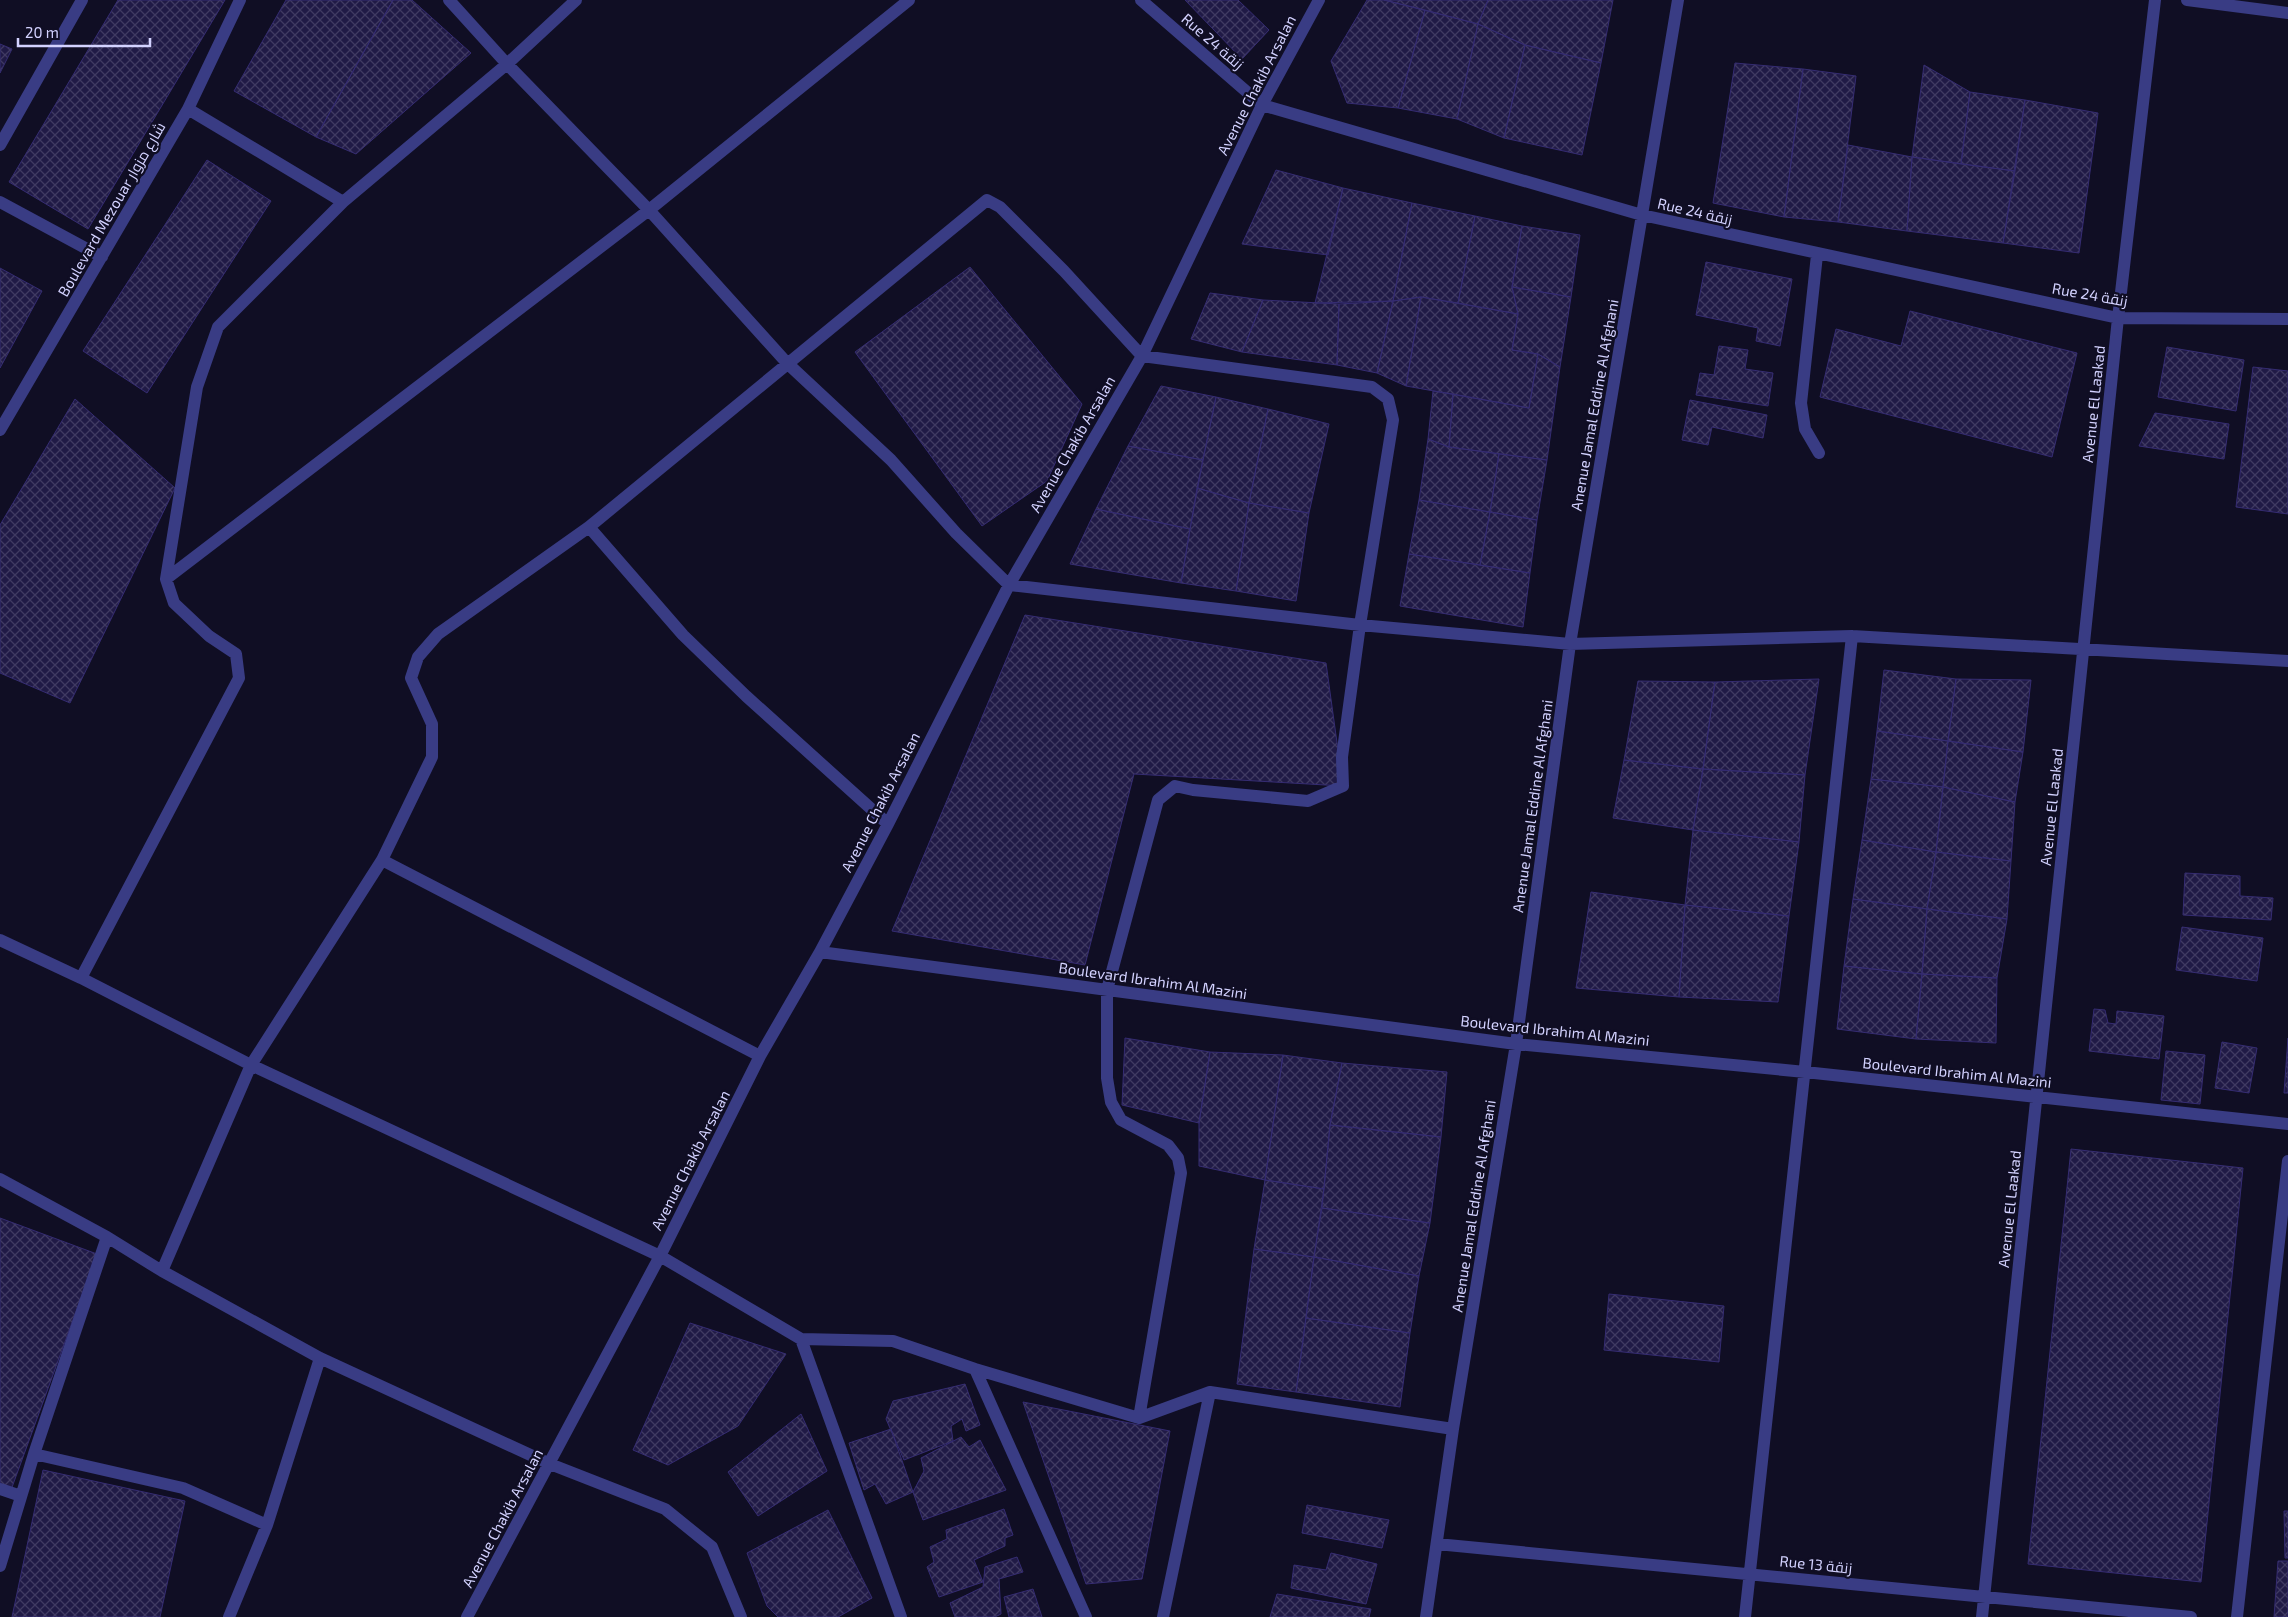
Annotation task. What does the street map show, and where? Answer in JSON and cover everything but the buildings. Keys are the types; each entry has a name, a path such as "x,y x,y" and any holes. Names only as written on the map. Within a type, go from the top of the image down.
{"street":[{"path":"0,145 82,0"},
{"name":"Boulevard Mezouar شارع مزوار","path":"0,430 188,109 240,0"},
{"path":"449,0 507,64 649,210 787,363 891,460 956,534 1009,585 1360,625 1570,644 1852,636 2288,661"},
{"path":"81,978 239,678 236,654 209,636 174,603 166,579 197,387 218,327 343,202 507,64 576,0"},
{"path":"166,579 649,210 909,0"},
{"name":"Rue 24 زنقة","path":"1140,0 1262,105 1642,215 1817,255 2118,318 2288,319"},
{"name":"Avenue Chakib Arsalan","path":"467,1617 660,1256 760,1056 820,952 888,824 1009,585 1142,356 1262,105 1318,0"},
{"name":"Anenue Jamal Eddine Al Afghani","path":"1426,1617 1453,1429 1516,1044 1570,644 1678,0"},
{"name":"Avenue El Laakad","path":"1982,1617 2118,318 2155,0"},
{"path":"2187,0 2288,13"},
{"path":"188,109 343,202"},
{"path":"162,1271 251,1065 382,860 432,757 432,724 411,678 418,657 438,634 589,527 987,200 1000,207 1064,271 1142,356 1372,387 1388,399 1393,420 1360,625 1342,758 1343,786 1308,801 1193,790 1174,786 1158,800 1107,990 1107,1078 1111,1102 1121,1120 1168,1145 1178,1158 1181,1173 1139,1418"},
{"path":"0,202 102,257"},
{"path":"1817,255 1801,403 1806,428 1819,453"},
{"path":"589,527 683,635 746,696 888,824"},
{"path":"1745,1617 1748,1574 1852,636"},
{"path":"382,860 760,1056"},
{"path":"0,940 81,978 251,1065 660,1256 801,1339 893,1341 975,1369 1139,1418 1210,1392 1453,1429"},
{"name":"Boulevard Ibrahim Al Mazini","path":"820,952 1516,1044 1804,1072 2288,1124"},
{"path":"2237,1617 2288,1161"},
{"path":"0,1179 320,1358 550,1464 665,1510 712,1548 741,1617"},
{"path":"0,1566 34,1454 107,1238"},
{"path":"801,1339 901,1617"},
{"path":"229,1617 267,1525 320,1358"},
{"path":"975,1369 1086,1617"},
{"path":"1163,1617 1210,1392"},
{"path":"34,1454 183,1488 267,1525"},
{"path":"0,1489 21,1496"},
{"name":"Rue 13 زنقة","path":"1437,1544 2191,1617"}]}
